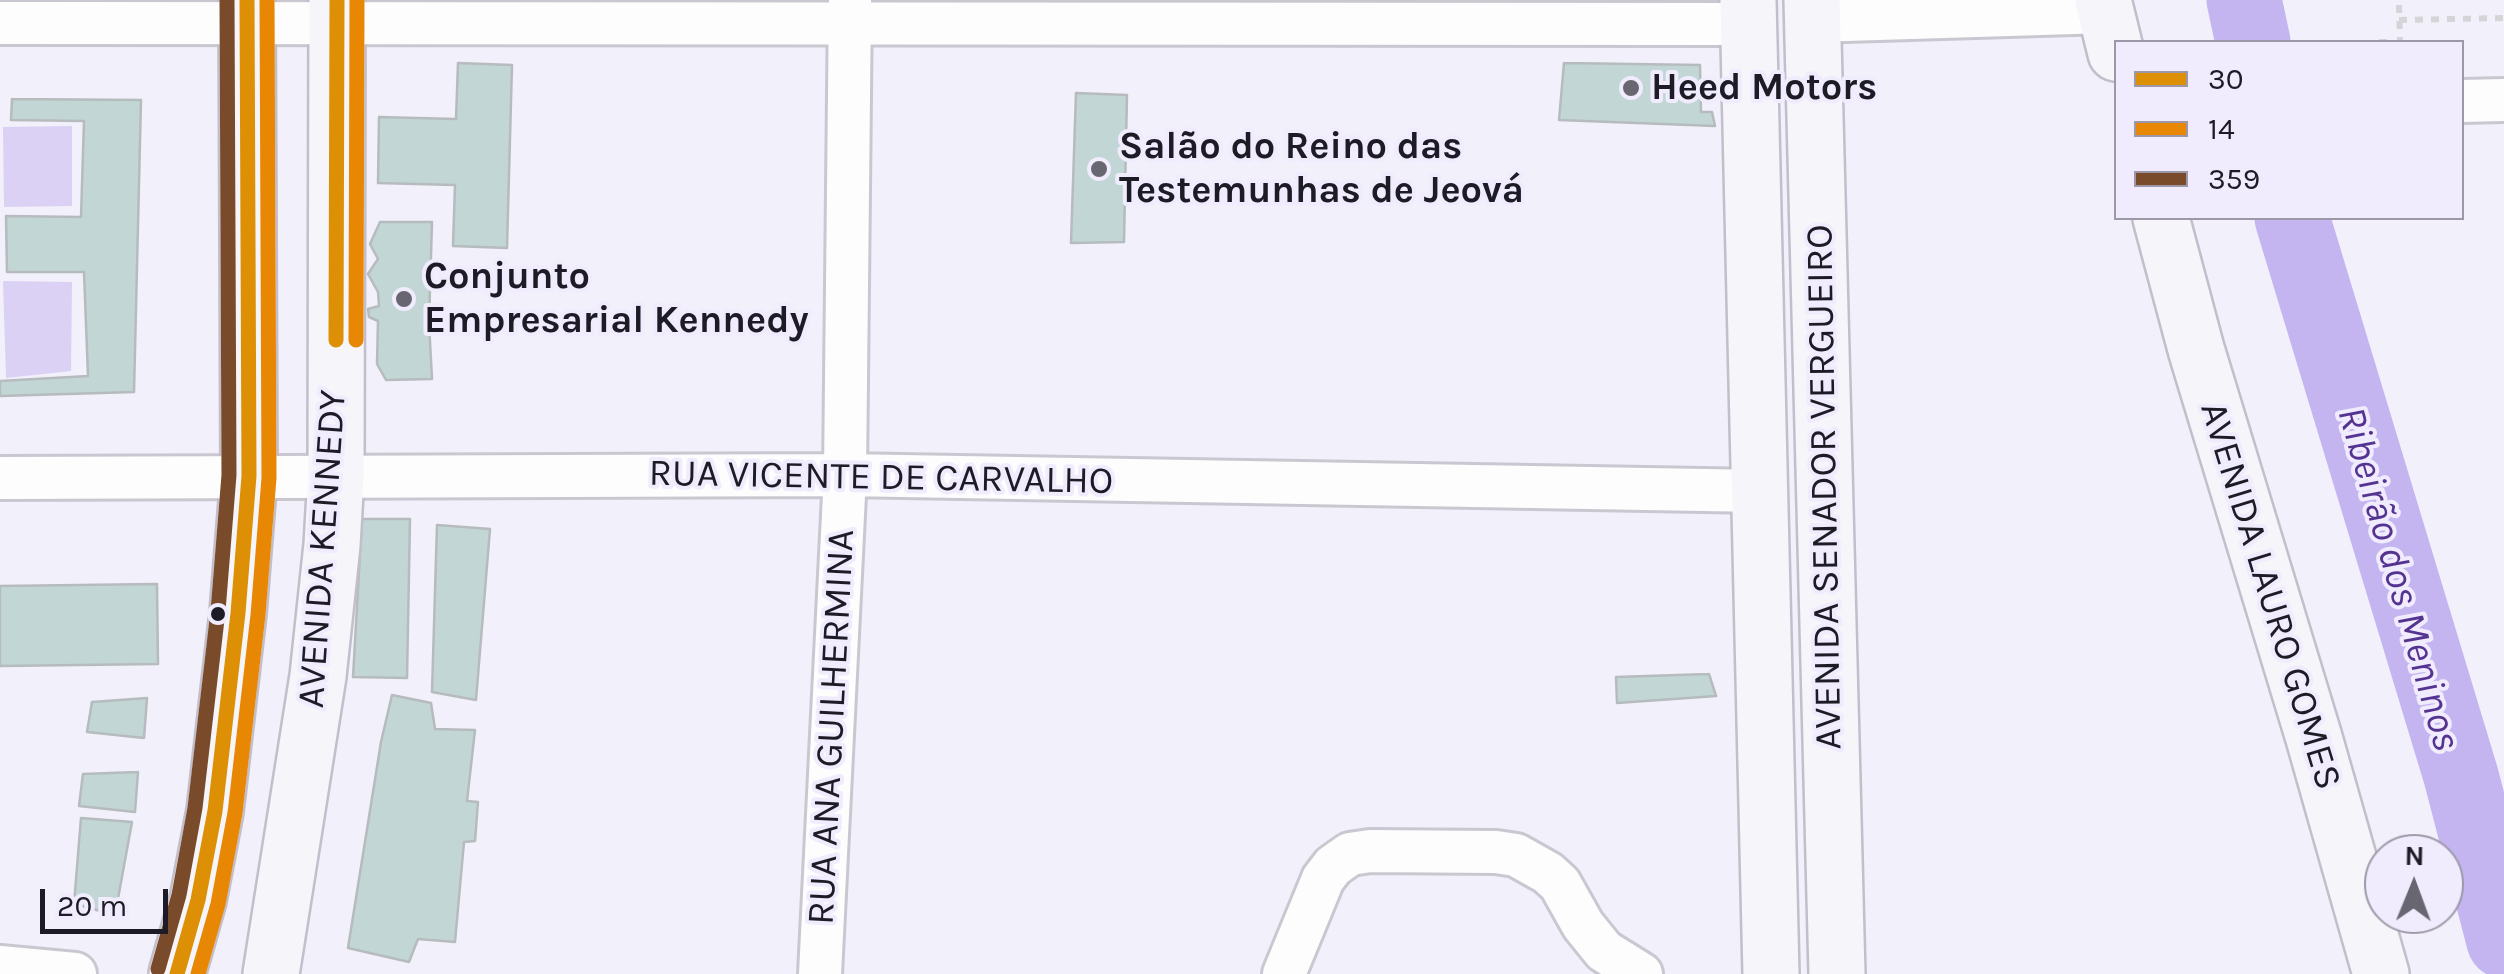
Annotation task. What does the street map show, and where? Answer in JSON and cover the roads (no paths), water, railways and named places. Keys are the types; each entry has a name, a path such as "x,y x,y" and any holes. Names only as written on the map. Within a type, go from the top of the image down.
{"main road":[{"name":"AVENIDA KENNEDY","path":"271,974 318,676 336,476 338,11"},
{"name":"AVENIDA SENADOR VERGUEIRO","path":"1813,11 1836,974"},
{"name":"AVENIDA KENNEDY","path":"177,974 198,900 215,811 249,476 246,12"},
{"name":"AVENIDA SENADOR VERGUEIRO","path":"1748,12 1771,974"},
{"name":"AVENIDA LAURO GOMES","path":"2162,220 2380,974"}],"street":[{"path":"0,24 338,11 1748,12"},
{"path":"1813,11 2108,22"},
{"name":"RUA ANA GUILHERMINA","path":"820,974 845,475 850,12"},
{"path":"2464,101 2504,100"},
{"name":"RUA VICENTE DE CARVALHO","path":"0,478 845,475 1762,491"},
{"path":"1284,974 1323,879 1350,854 1370,851 1516,855 1560,884 1594,940 1616,960 1641,974"},
{"path":"0,968 75,974"}],"waterway":[{"name":"Ribeirão dos Meninos","path":"2244,0 2253,40"},
{"name":"Ribeirão dos Meninos","path":"2293,220 2461,776 2504,941"}],"place":[{"name":"Heed Motors","path":"1631,88"},
{"name":"Salão do Reino das Testemunhas de Jeová","path":"1099,169"},
{"name":"Conjunto Empresarial Kennedy","path":"404,299"}]}
